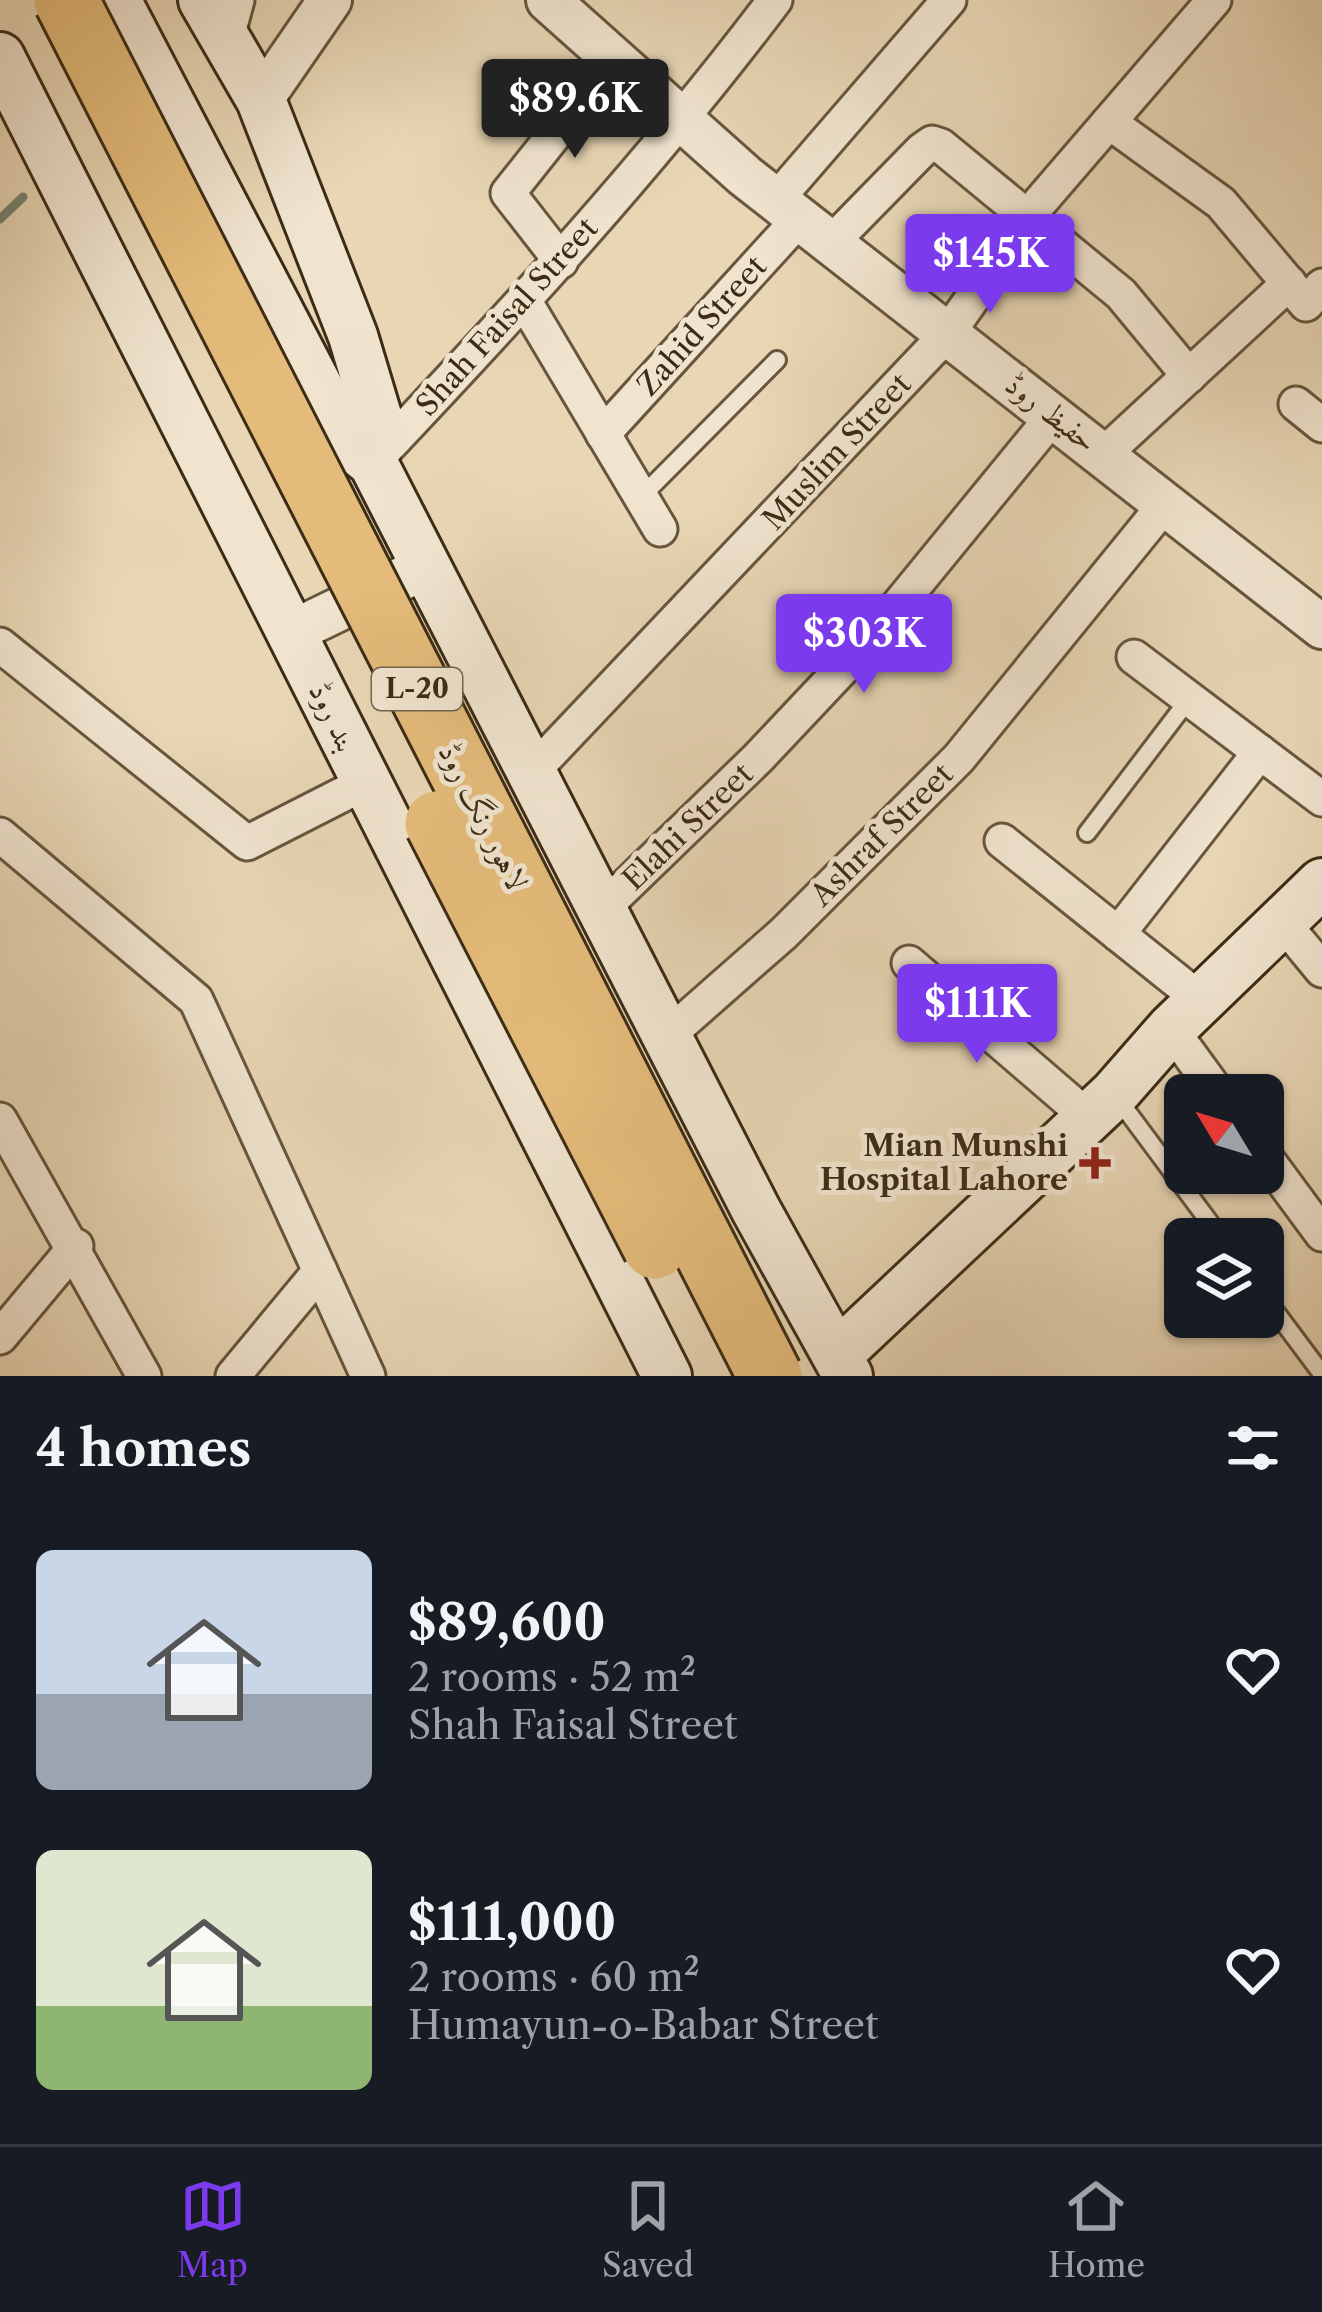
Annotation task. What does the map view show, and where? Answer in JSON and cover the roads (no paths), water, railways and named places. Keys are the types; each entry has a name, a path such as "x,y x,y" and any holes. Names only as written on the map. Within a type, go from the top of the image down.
{"highway":[{"name":"لاہور رنگ روڈ","path":"19,0 722,1376"},
{"name":"لاہور رنگ روڈ","path":"66,0 770,1376"}],"main road":[{"path":"116,0 346,442 373,463 530,774 843,1365 1322,883"},
{"path":"222,14 261,100 360,358 380,426 373,463"},
{"name":"بند روڈ","path":"0,57 667,1376"}],"street":[{"path":"261,100 330,0"},
{"name":"حفیظ روڈ","path":"548,0 682,121 802,220 1322,627"},
{"name":"Shah Faisal Street","path":"373,463 561,261 682,121 775,0"},
{"name":"Zahid Street","path":"604,434 802,220 949,0"},
{"name":"Muslim Street","path":"530,774 948,333 1030,216 1214,0"},
{"path":"561,261 508,193 613,61"},
{"path":"1104,454 1189,376 1305,284 1220,203 1108,122"},
{"path":"802,220 932,143 1030,216 1121,294 1189,376"},
{"path":"525,302 660,529"},
{"name":"Elahi Street","path":"602,910 758,758 874,634 1054,415"},
{"name":"Ashraf Street","path":"667,1036 784,933 959,758 1166,502"},
{"path":"292,632 426,567"},
{"path":"0,645 247,843 365,783"},
{"path":"1134,657 1322,799"},
{"path":"1118,934 1260,752"},
{"path":"0,836 196,1000 368,1376"},
{"path":"1002,841 1118,934 1186,1015 1211,1074"},
{"path":"1284,924 1322,970"},
{"path":"909,963 1101,1106"},
{"path":"0,1120 76,1246 144,1376"},
{"path":"1284,1182 1322,1234"},
{"path":"0,1337 76,1246"},
{"path":"233,1376 320,1271"}],"lane":[{"path":"641,497 778,360"},
{"path":"1087,832 1189,699"},
{"path":"1101,1106 1203,1218"},
{"path":"1284,1323 1322,1374"}],"waterway":[{"path":"0,219 23,197"}],"place":[{"name":"Mian Munshi Hospital Lahore","path":"1095,1163"}]}
